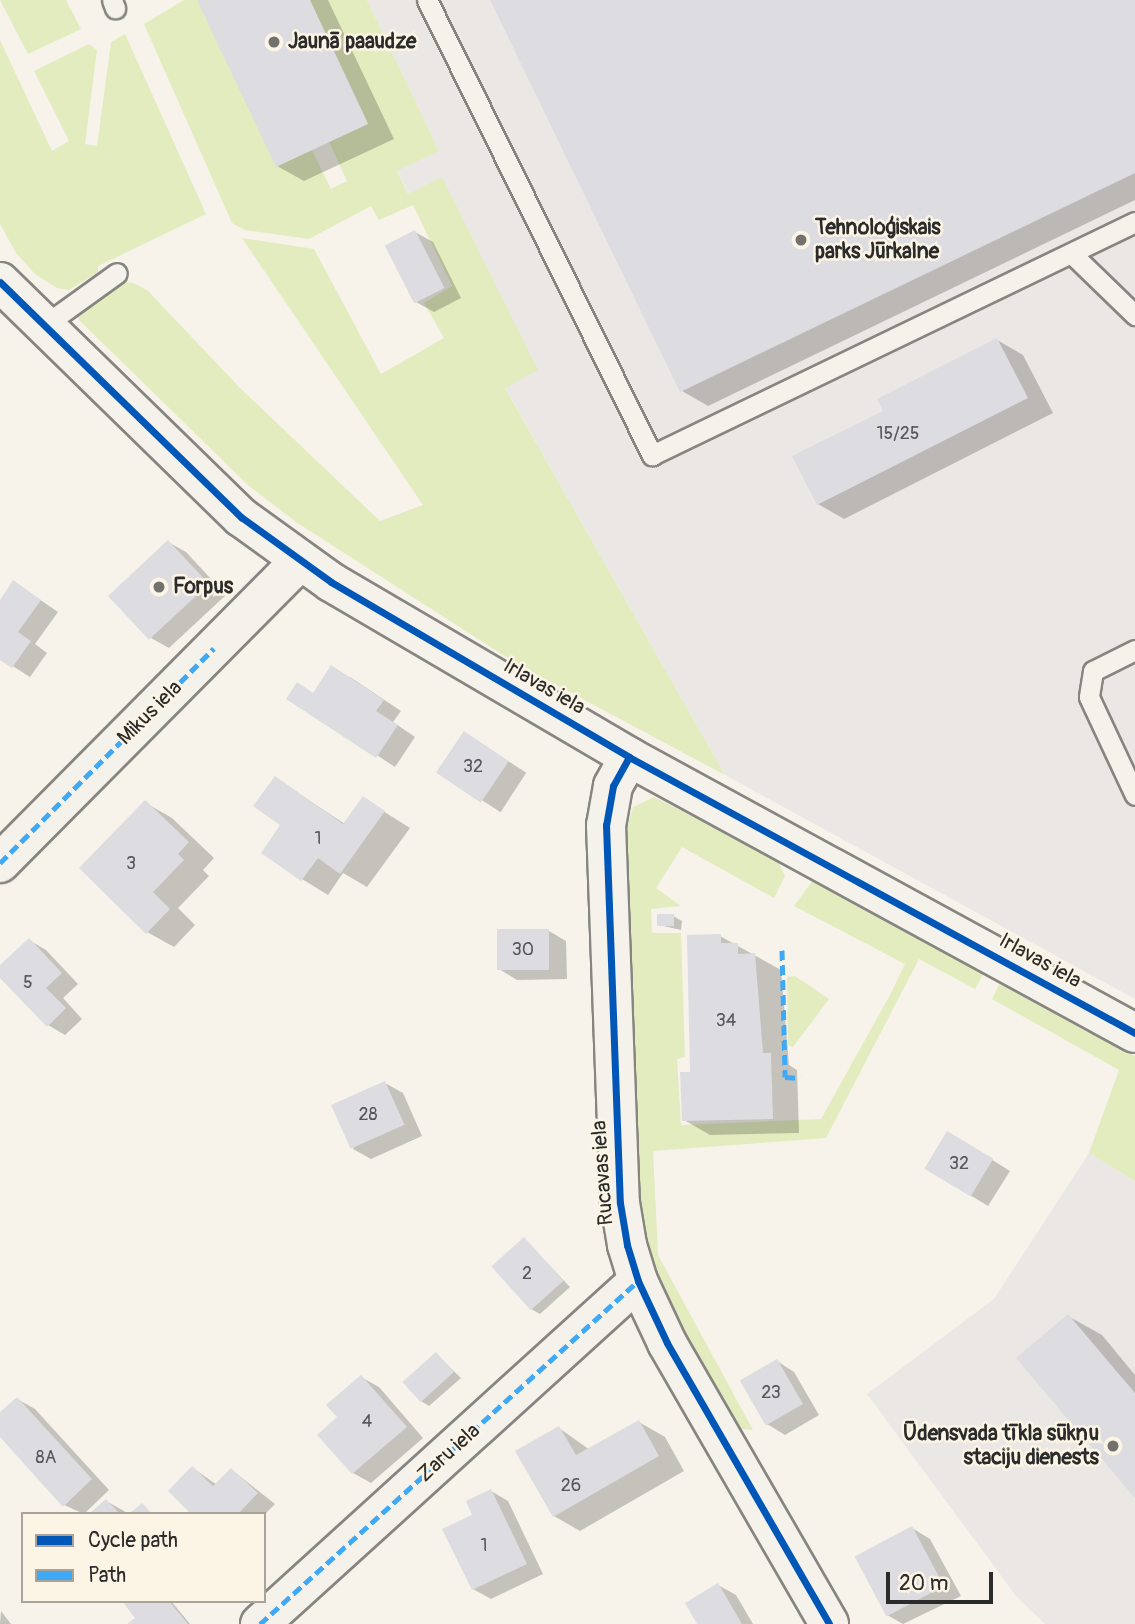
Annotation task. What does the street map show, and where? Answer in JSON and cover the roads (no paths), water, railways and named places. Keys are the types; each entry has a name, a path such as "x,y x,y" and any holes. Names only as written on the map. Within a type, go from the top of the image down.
{"street":[{"name":"Irlavas iela","path":"0,282 172,455 241,517 299,562 629,757 1135,1033"},
{"name":"Mikus iela","path":"0,863 299,562"},
{"name":"Rucavas iela","path":"629,757 613,786 606,825 620,1203 638,1281 667,1343 829,1624"},
{"name":"Zaru iela","path":"260,1624 638,1281"}],"lane":[{"path":"427,0 652,455 1135,222"},
{"path":"1072,254 1135,315"},
{"path":"42,327 117,273"},
{"path":"1135,650 1093,671 1088,697 1135,795"}],"place":[{"name":"Jaunā paaudze","path":"274,42"},
{"name":"Tehnoloģiskais parks Jūrkalne","path":"801,240"},
{"name":"Forpus","path":"159,587"},
{"name":"Ūdensvada tīkla sūkņu staciju dienests","path":"1113,1446"}]}
